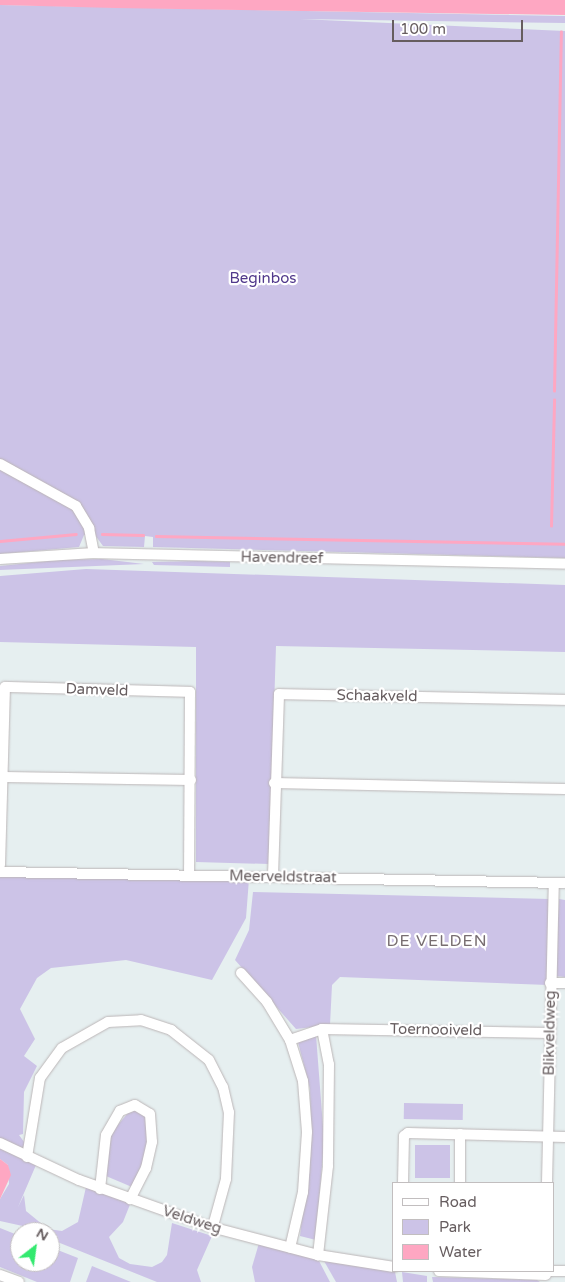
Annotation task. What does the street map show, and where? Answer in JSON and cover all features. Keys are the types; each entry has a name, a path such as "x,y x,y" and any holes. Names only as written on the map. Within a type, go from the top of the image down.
{"street":[{"path":"0,464 76,506 90,528 94,553"},
{"name":"Havendreef","path":"0,559 94,553 565,564"},
{"name":"Damveld","path":"0,865 4,777 5,687 192,694 190,875"},
{"name":"Schaakveld","path":"273,876 274,782 279,694 565,700"},
{"path":"4,777 191,780"},
{"path":"274,782 565,789"},
{"name":"Meerveldstraat","path":"0,872 565,883"},
{"name":"Blikveldweg","path":"548,1182 550,983 554,883"},
{"path":"241,973 267,1002 290,1040 304,1081 308,1132 303,1192 290,1248"},
{"path":"550,983 565,983"},
{"path":"27,1157 40,1078 62,1048 108,1022 141,1020 171,1030 209,1060 223,1086 229,1112 226,1179 213,1226"},
{"path":"318,1255 328,1158 329,1064 322,1029"},
{"name":"Toernooiveld","path":"290,1040 322,1029 550,1033"},
{"path":"100,1189 106,1135 120,1111 135,1104 150,1114 152,1133 146,1168 130,1199"},
{"path":"403,1182 404,1136 408,1133 565,1137"},
{"path":"460,1134 460,1182"},
{"name":"Veldweg","path":"0,1143 100,1189 213,1226 318,1255 392,1267"},
{"path":"466,1272 546,1275 565,1271"},
{"path":"0,1275 19,1282"}],"green space":[{"name":"Beginbos","path":"0,5 565,16 565,23 300,19 565,31 565,558 153,547 153,537 145,536 144,547 103,546 95,535 84,535 79,547 0,554"},
{"path":"102,559 144,564 0,570 0,566 58,560"},
{"path":"152,562 230,562 230,567 154,565"},
{"path":"86,569 565,585 565,652 276,646 269,864 196,862 196,647 0,642 0,576"},
{"path":"0,875 249,879 246,918 212,980 126,960 51,968 37,978 20,1009 35,1039 24,1056 37,1066 24,1092 23,1134 19,1135 27,1146 21,1148 0,1138"},
{"path":"253,892 550,899 548,985 340,977 332,985 330,1025 296,1029 235,960 249,930"},
{"path":"559,899 565,900 565,977 555,976"},
{"path":"316,1035 324,1140 316,1240 300,1236 311,1135 310,1089 298,1042"},
{"path":"404,1103 463,1104 463,1120 404,1119"},
{"path":"132,1108 147,1115 149,1147 132,1187 106,1176 106,1160 112,1132"},
{"path":"415,1145 450,1145 450,1178 415,1178"},
{"path":"0,1148 36,1165 18,1207 24,1195 26,1211 39,1222 10,1223 0,1221 0,1199 9,1184 8,1165 0,1159"},
{"path":"86,1187 131,1202 123,1222 109,1237 119,1258 130,1264 152,1267 162,1262 167,1255 172,1223 212,1236 197,1270 201,1282 157,1282 60,1243 60,1231 78,1222"},
{"path":"0,1228 10,1232 10,1271 0,1267"},
{"path":"259,1243 318,1259 330,1282 255,1282 252,1267"},
{"path":"60,1251 78,1258 70,1282 37,1282 12,1272 60,1272"},
{"path":"324,1261 395,1272 397,1282 336,1282"},
{"path":"92,1266 131,1282 86,1282"},
{"path":"402,1272 427,1276 427,1282 403,1282"},
{"path":"432,1277 537,1280 540,1282 433,1282"}],"water":[{"path":"0,0 565,0 565,15 0,5"},
{"path":"0,1159 8,1165 11,1175 0,1199"}],"waterway":[{"path":"554,391 561,32"},
{"path":"551,526 554,400"},
{"path":"0,541 76,534"},
{"path":"102,534 143,535"},
{"path":"156,536 565,544"}],"district":[{"name":"DE VELDEN","path":"437,941"}]}
